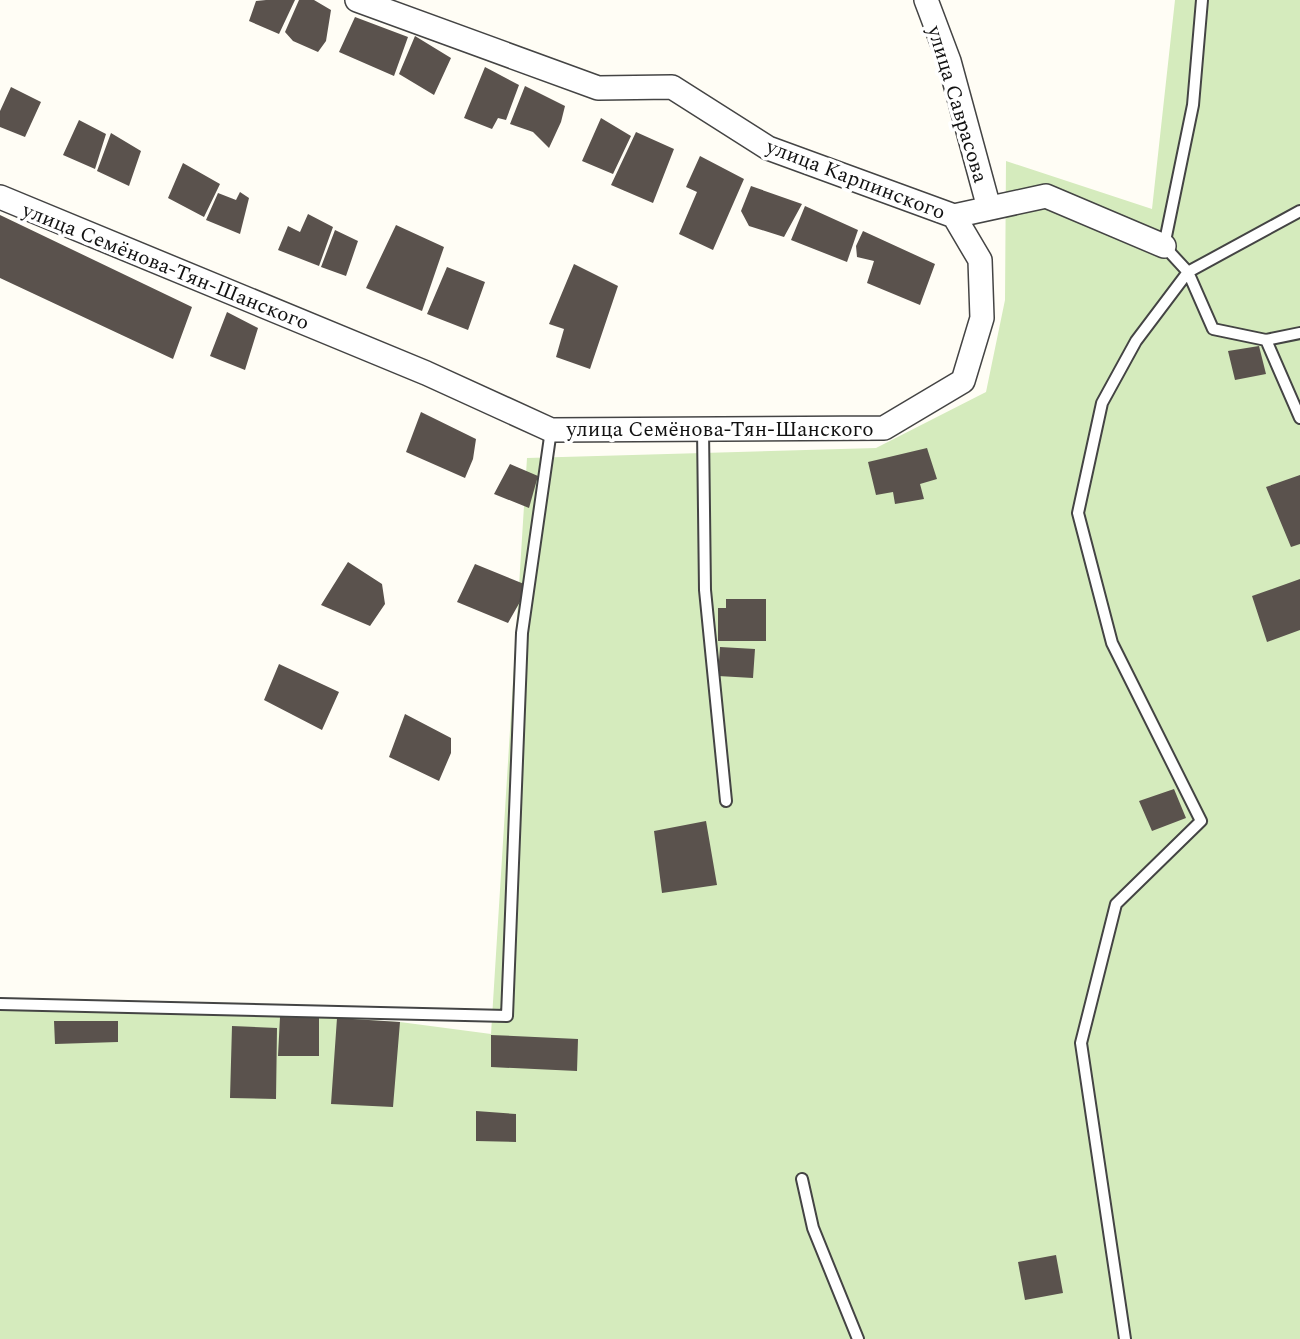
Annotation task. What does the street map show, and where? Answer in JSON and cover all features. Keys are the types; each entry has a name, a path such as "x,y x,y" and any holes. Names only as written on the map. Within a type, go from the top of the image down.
{"street":[{"name":"улица Карпинского","path":"357,0 598,88 671,87 768,148 954,216 1046,196 1164,246"},
{"name":"улица Саврасова","path":"926,0 949,61 989,208"},
{"name":"улица Семёнова-Тян-Шанского","path":"0,197 426,373 551,430 884,428 963,381 982,318 980,260 954,216"}],"lane":[{"path":"1202,0 1193,105 1164,246 1188,272 1213,329 1266,340 1300,333"},
{"path":"1125,1339 1081,1043 1115,904 1201,821 1112,643 1078,513 1102,403 1136,341 1188,272 1300,211"},
{"path":"1266,340 1300,418"},
{"path":"0,1004 507,1016 522,633 551,430"},
{"path":"703,430 705,590 726,801"},
{"path":"802,1179 813,1228 858,1339"}],"green space":[{"path":"1175,0 1300,0 1300,1339 0,1339 0,1005 337,1018 400,1022 491,1034 527,458 876,448 986,392 1005,300 1006,161 1152,209"}],"building":[{"path":"295,0 279,34 249,21 256,1"},
{"path":"299,0 314,0 331,10 326,41 318,52 293,41 285,32"},
{"path":"355,17 408,37 394,76 339,52"},
{"path":"415,36 451,58 434,95 399,74"},
{"path":"485,67 519,85 506,120 498,118 492,129 464,118"},
{"path":"525,86 565,106 549,148 533,132 510,124"},
{"path":"11,87 41,102 25,137 0,127 0,111"},
{"path":"601,118 631,136 613,174 582,161"},
{"path":"79,120 106,134 95,169 63,155"},
{"path":"636,132 674,149 653,203 611,185"},
{"path":"111,133 141,151 129,186 97,171"},
{"path":"700,156 744,179 713,250 679,234 697,192 686,187"},
{"path":"183,163 220,184 204,217 168,198"},
{"path":"751,186 802,204 784,237 749,226 741,211"},
{"path":"240,192 249,198 240,234 206,220 218,193 236,200"},
{"path":"805,206 858,230 847,262 791,240"},
{"path":"308,214 333,227 319,266 278,250 288,226 300,232"},
{"path":"0,215 192,307 173,359 0,278"},
{"path":"396,225 444,247 422,311 366,288"},
{"path":"335,230 358,241 346,276 321,267"},
{"path":"863,231 935,264 920,305 867,283 874,261 857,257 856,246"},
{"path":"574,264 618,286 590,369 556,357 564,329 549,324"},
{"path":"447,267 485,282 468,330 427,314"},
{"path":"227,312 258,328 245,370 210,356"},
{"path":"1259,346 1266,374 1235,380 1228,351"},
{"path":"421,412 476,439 473,459 465,478 406,452"},
{"path":"927,448 937,479 920,484 924,499 895,504 893,492 876,495 868,462"},
{"path":"510,464 538,476 529,508 494,494"},
{"path":"1300,475 1300,544 1291,547 1266,487"},
{"path":"348,562 382,584 385,604 370,626 321,605"},
{"path":"475,564 529,586 508,623 457,602"},
{"path":"1300,579 1300,630 1267,642 1252,596"},
{"path":"726,599 766,599 766,641 718,641 718,608 726,608"},
{"path":"720,647 755,649 753,678 718,676"},
{"path":"279,664 339,692 322,730 264,700"},
{"path":"405,714 451,738 451,753 439,781 389,757"},
{"path":"1174,789 1186,818 1152,831 1139,801"},
{"path":"706,821 717,885 662,893 654,831"},
{"path":"280,1017 319,1018 319,1056 278,1056"},
{"path":"337,1018 400,1022 393,1107 331,1104"},
{"path":"54,1021 118,1021 118,1042 55,1044"},
{"path":"232,1026 277,1028 276,1099 230,1098"},
{"path":"491,1035 578,1039 577,1071 491,1067"},
{"path":"476,1111 516,1114 516,1142 476,1141"},
{"path":"1056,1255 1063,1293 1025,1300 1018,1262"}]}
